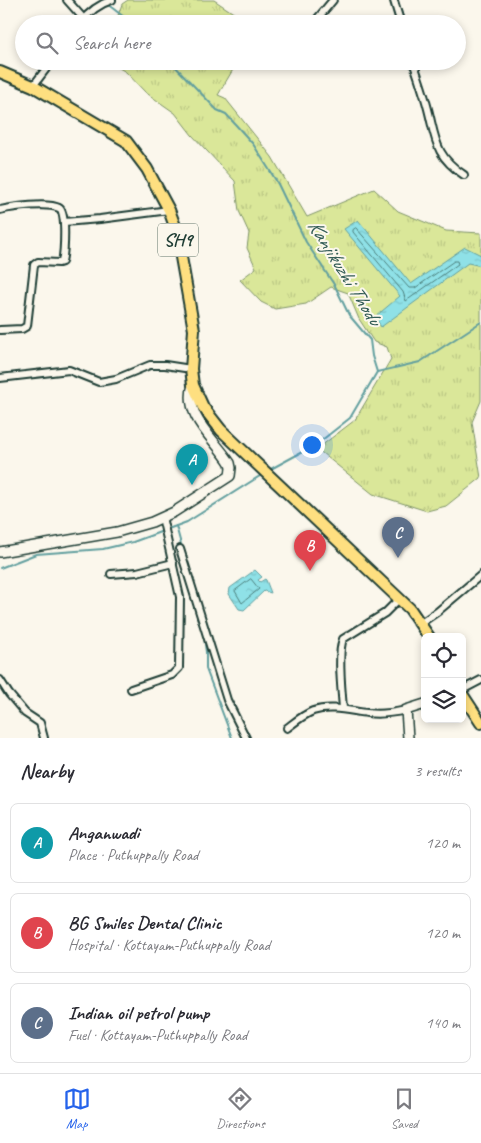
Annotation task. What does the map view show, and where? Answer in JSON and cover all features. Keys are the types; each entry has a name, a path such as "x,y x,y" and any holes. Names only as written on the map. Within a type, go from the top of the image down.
{"main road":[{"name":"SH9","path":"0,73 33,86 126,141 146,169 169,210 176,229 194,330 190,369 193,385 203,407 221,430 410,609 427,633"},
{"path":"466,700 481,723"}],"street":[{"path":"67,0 77,15"},
{"path":"88,15 104,2 112,0"},
{"path":"320,15 333,0"},
{"path":"397,15 392,1 402,0"},
{"path":"33,86 45,70"},
{"path":"416,70 432,130 441,154 450,166 464,175"},
{"path":"0,210 46,205 60,208 64,212 62,262 38,262 34,266 27,326 22,329 0,330"},
{"path":"64,222 169,210"},
{"path":"0,378 69,370 75,371 94,382 99,382 116,379 150,366 165,365 190,369"},
{"path":"0,552 117,532 152,522 190,502 230,476 230,464 194,414 190,401 193,385"},
{"path":"131,690 172,674 178,668 180,597 162,517"},
{"path":"180,549 227,700 246,738"},
{"path":"111,574 137,572 173,563"},
{"path":"421,623 481,575"},
{"path":"343,709 340,655 343,639 385,613 399,599"},
{"path":"0,680 25,713 40,723 44,738"},
{"path":"466,692 481,680"},
{"path":"287,728 313,711 323,708 381,714 421,705"},
{"path":"406,710 408,738"}],"green space":[{"path":"128,0 214,0 236,15 118,15 122,4"},
{"path":"123,70 233,70 218,95 225,98 272,157 307,217 374,189 398,211 446,231 481,233 481,401 472,422 481,478 446,506 427,511 373,494 317,449 355,420 391,359 387,347 374,342 359,319 348,293 331,287 306,304 275,309 261,302 240,280 256,268 247,248 249,233 239,211 235,181 192,135 175,113 145,92"}],"water":[{"path":"358,220 411,284 465,247 481,255 481,266 468,263 381,327 375,317 400,296 344,229"},
{"path":"255,570 262,577 258,580 260,582 266,580 271,593 264,591 244,610 239,609 229,594 230,588"}],"waterway":[{"name":"Kanjikuzhi Thodu","path":"102,0 121,15"},
{"name":"Kanjikuzhi Thodu","path":"179,70 217,110 226,114 253,144 277,182 306,242 335,286 349,315 370,340 377,372 350,418 317,444 269,470"},
{"path":"377,372 420,362 481,322"},
{"name":"Kanjikuzhi Thodu","path":"168,529 187,522 263,474"},
{"path":"176,526 182,548"},
{"name":"Kanjikuzhi Thodu","path":"0,568 36,554 103,549 133,542 163,531"},
{"path":"204,637 206,669 232,738"}],"place":[{"name":"Anganwadi","path":"192,485"},
{"name":"Indian oil petrol pump","path":"398,558"},
{"name":"BG Smiles Dental Clinic","path":"310,571"}]}
